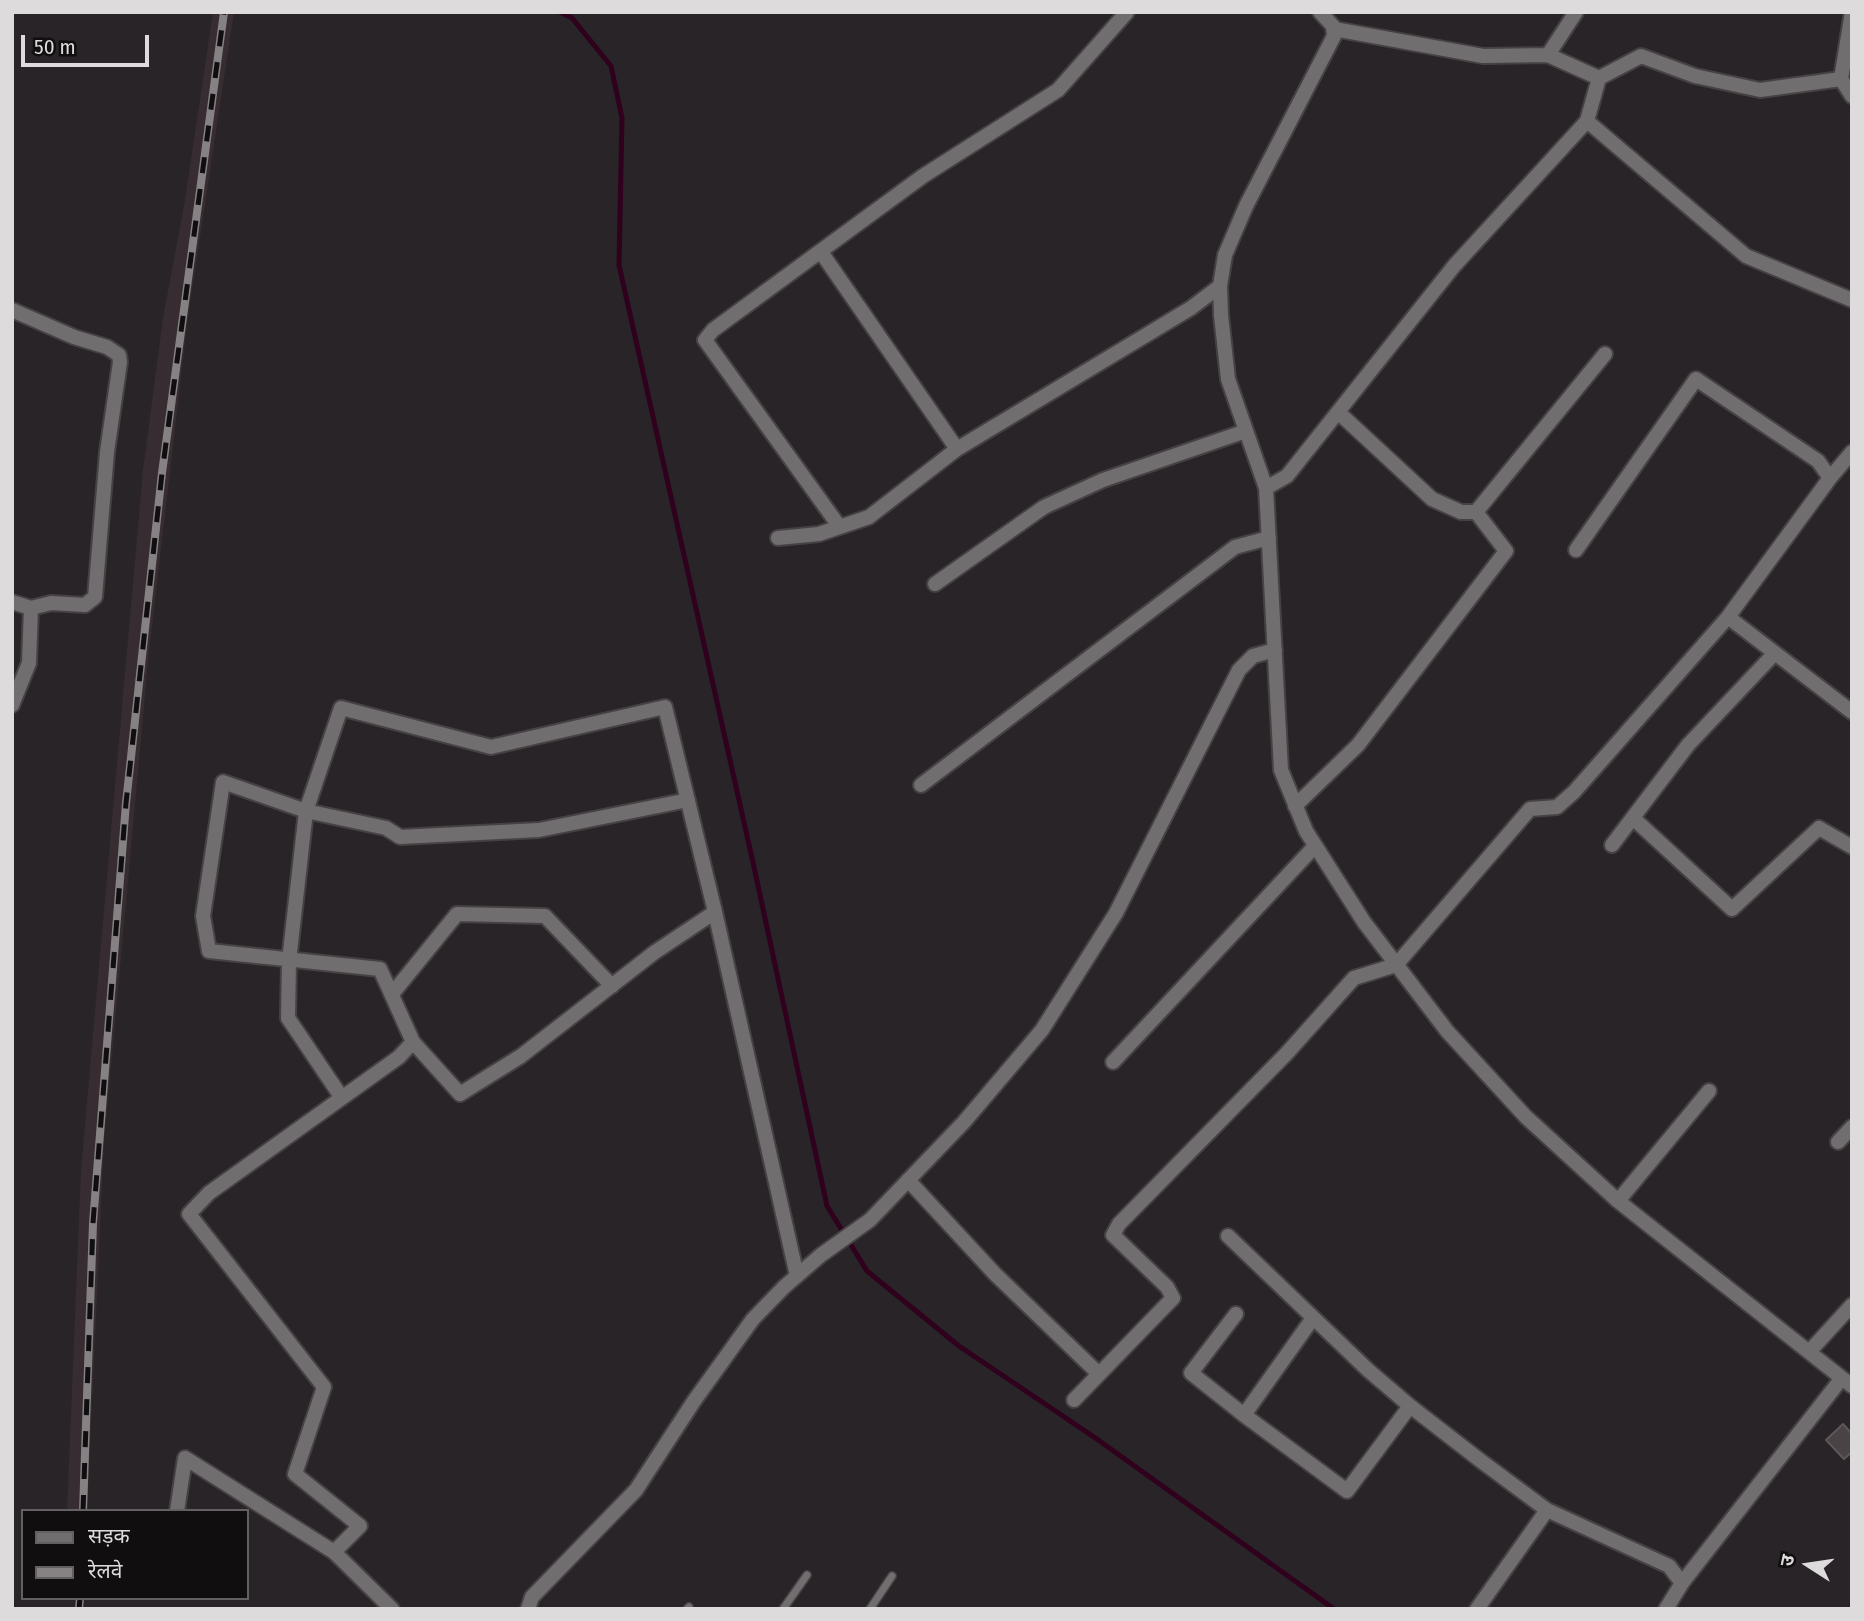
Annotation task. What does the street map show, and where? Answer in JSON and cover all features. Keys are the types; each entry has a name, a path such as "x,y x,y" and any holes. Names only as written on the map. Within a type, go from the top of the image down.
{"street":[{"path":"839,526 705,340 713,330 923,176 1058,90 1127,12"},
{"path":"1320,12 1334,29 1334,36 1246,206 1225,255 1220,286 1228,379 1266,488 1281,770 1306,831 1364,922 1447,1031 1526,1117 1618,1201 1847,1382 1682,1583 1666,1609"},
{"path":"1548,55 1576,12"},
{"path":"1852,12 1841,79 1852,96"},
{"path":"1334,29 1483,56 1548,55 1599,78"},
{"path":"1266,488 1287,476 1454,266 1587,121 1599,78 1641,57 1695,76 1760,90 1841,79"},
{"path":"1587,121 1746,256 1852,300"},
{"path":"821,252 957,449"},
{"path":"778,538 819,534 869,517 957,449 1191,308 1220,286"},
{"path":"12,310 74,337 107,347 119,355 120,362 107,452 95,597 85,605 51,603 31,608 12,602"},
{"path":"1476,512 1605,354"},
{"path":"1576,550 1696,379 1818,461 1830,478"},
{"path":"1338,412 1432,499 1461,512 1476,512"},
{"path":"935,584 1044,507 1102,480 1246,431"},
{"path":"1073,1400 1173,1298 1167,1287 1113,1235 1119,1224 1287,1053 1354,978 1396,965 1530,809 1557,807 1574,792 1728,617 1852,452"},
{"path":"1296,806 1358,745 1506,551 1476,512"},
{"path":"921,785 1235,547 1269,538"},
{"path":"12,705 29,663 31,608"},
{"path":"1728,617 1852,712"},
{"path":"527,1607 532,1597 636,1490 753,1319 821,1255 870,1220 964,1122 1042,1030 1116,913 1239,670 1254,656 1275,650"},
{"path":"1612,845 1688,745 1774,653"},
{"path":"342,1098 303,1044 288,1018 289,961 306,811 341,708 491,747 664,707 715,912 797,1276"},
{"path":"688,800 539,830 400,837 386,828 306,811 223,782 203,916 209,951 380,969 413,1042 460,1094 521,1056 655,952 715,912"},
{"path":"1633,818 1732,909 1819,828 1852,847"},
{"path":"1113,1062 1315,846"},
{"path":"392,995 457,914 545,916 612,986"},
{"path":"334,1552 360,1526 295,1474 324,1387 189,1214 209,1194 399,1057 413,1042"},
{"path":"1618,1201 1709,1091"},
{"path":"1838,1142 1852,1126"},
{"path":"908,1180 995,1274 1099,1374"},
{"path":"1228,1236 1410,1406 1546,1510 1669,1566 1682,1583"},
{"path":"1809,1352 1852,1305"},
{"path":"1236,1314 1191,1373 1347,1491 1410,1406"},
{"path":"1244,1415 1313,1318"},
{"path":"177,1509 185,1458 334,1552 392,1609"},
{"path":"1476,1609 1546,1510"}],"lane":[{"path":"783,1609 807,1575"},
{"path":"870,1609 892,1576"}],"shaded area":[{"path":"213,12 234,12 188,317 149,652 104,1142 87,1509 67,1509 81,1170 143,470 163,318 185,200"}],"building":[{"path":"1843,1424 1852,1434 1852,1452 1844,1459 1826,1440"}],"waterway":[{"path":"560,12 572,18 611,66 622,118 619,265 827,1206 867,1271 959,1346 1094,1437 1334,1609"}],"railway":[{"path":"83,1509 93,1223 126,803 162,473 224,12"},
{"path":"79,1609 80,1600"}]}
